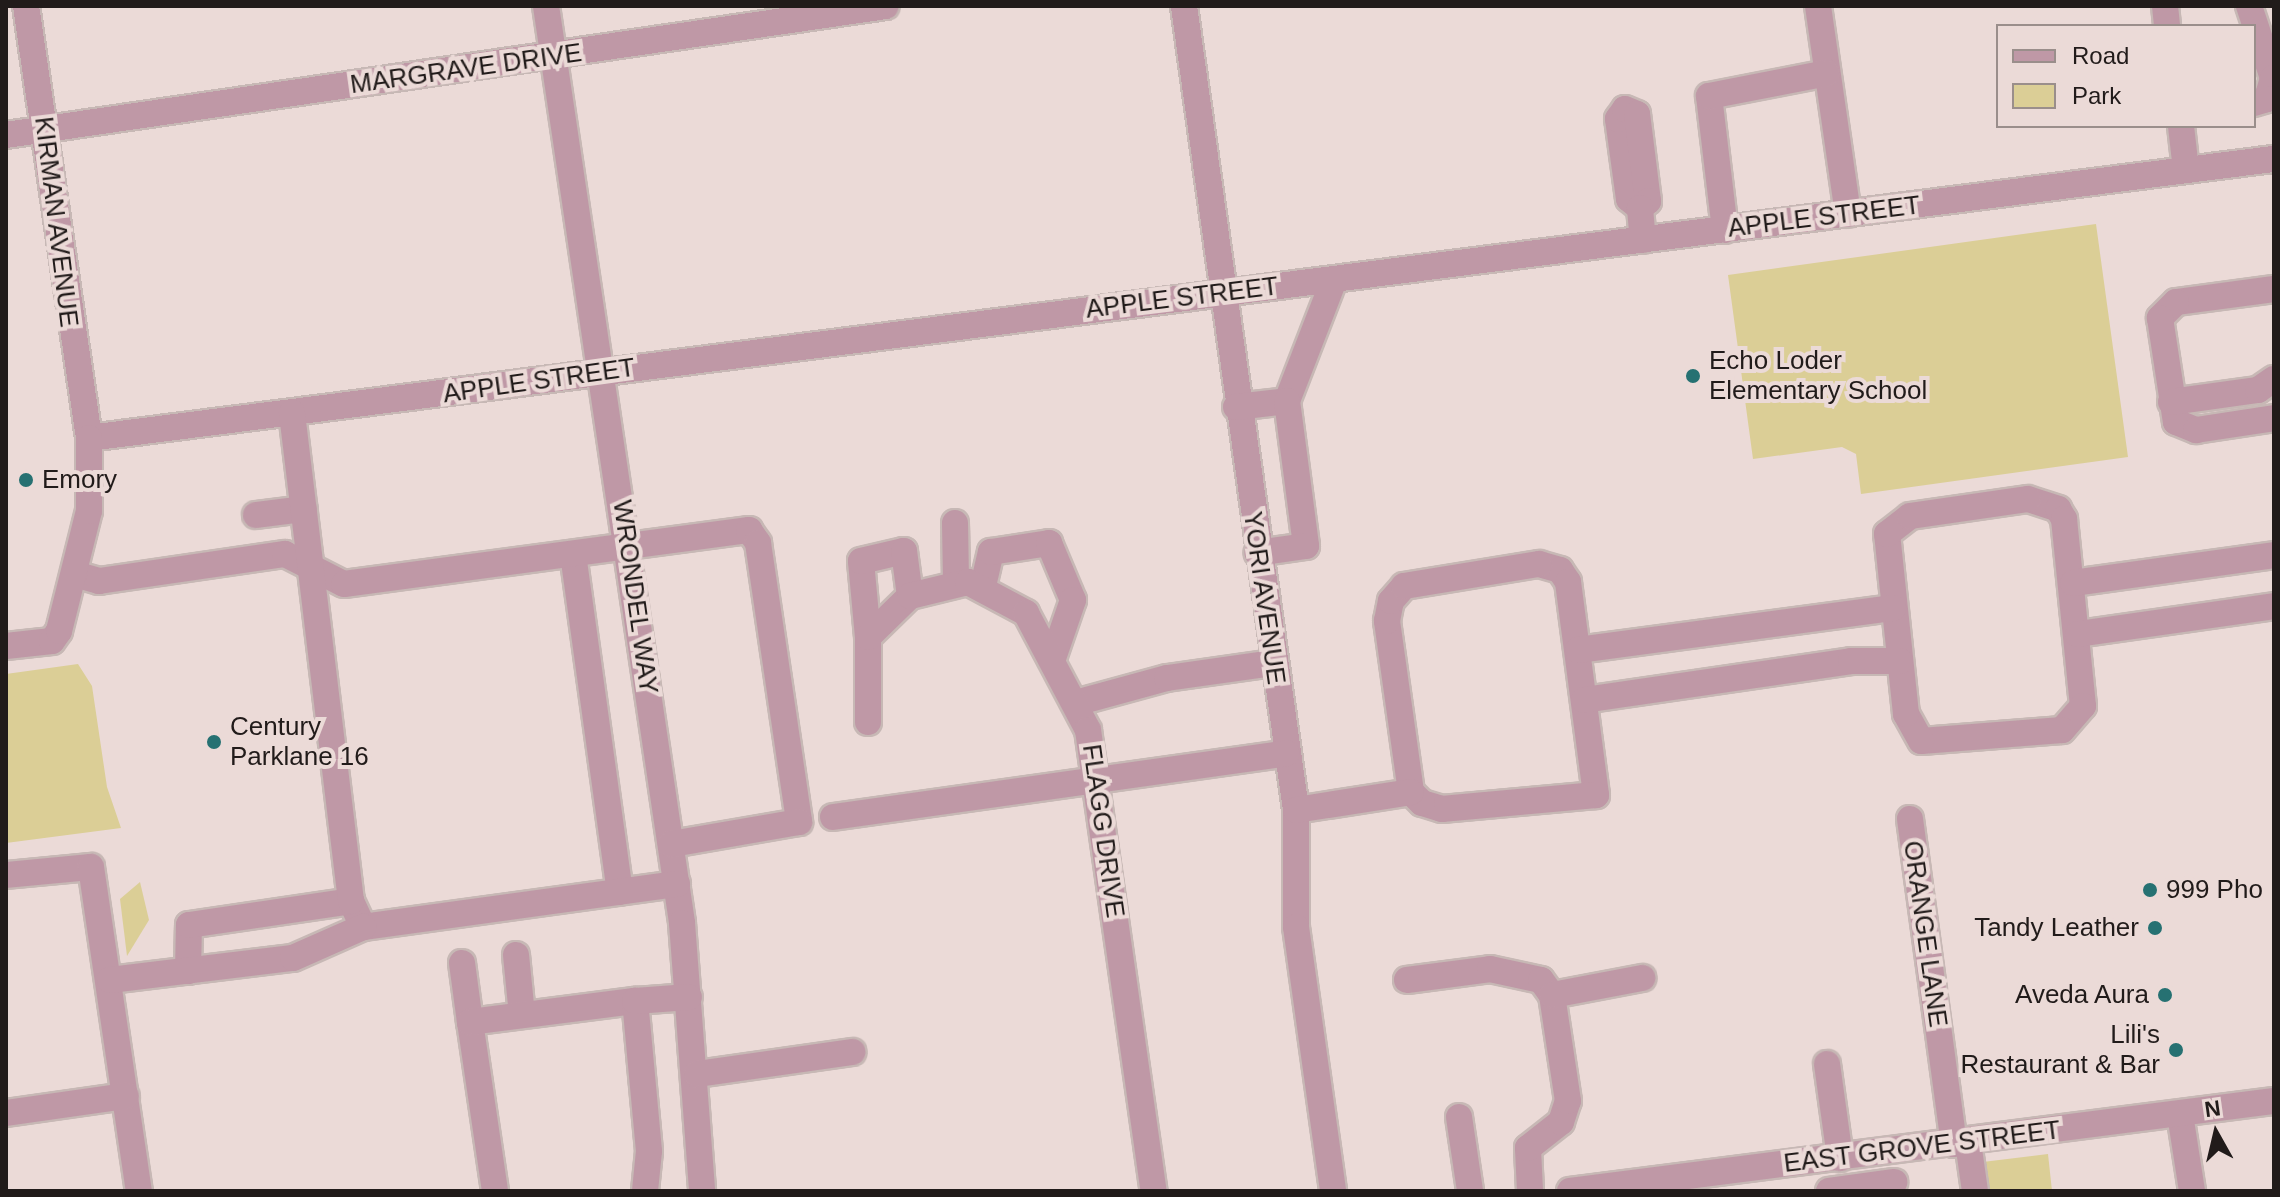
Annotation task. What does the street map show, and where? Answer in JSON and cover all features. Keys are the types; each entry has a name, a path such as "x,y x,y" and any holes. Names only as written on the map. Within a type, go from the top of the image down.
{"street":[{"name":"KIRMAN AVENUE","path":"6,646 56,637 78,575 89,511 89,438 26,6"},
{"name":"WRONDEL WAY","path":"546,6 677,884 697,1074 702,1191"},
{"name":"MARGRAVE DRIVE","path":"6,135 886,6"},
{"name":"YORI AVENUE","path":"1184,6 1219,293 1296,810 1296,927 1333,1191"},
{"path":"1818,6 1848,214"},
{"path":"2256,27 2273,78 2267,99 2256,102"},
{"path":"1725,230 1705,107 1713,92 1827,73"},
{"path":"2182,128 2186,170"},
{"name":"APPLE STREET","path":"89,438 2274,159"},
{"path":"1640,208 1643,240"},
{"path":"1257,553 1306,546 1287,401 1334,280"},
{"path":"2274,289 2164,310 2171,402 2176,422 2196,430 2274,418"},
{"path":"2171,402 2258,390 2274,379"},
{"path":"1236,407 1287,401"},
{"path":"292,413 351,901 363,927"},
{"path":"2028,499 2058,509 2064,519 2073,583 2086,691 2062,730 1921,741 1906,714 1885,549 1895,523 2028,499"},
{"path":"256,515 304,509"},
{"path":"955,523 956,582"},
{"path":"78,575 99,581 285,554 344,584 749,530 758,543 799,822 671,844"},
{"path":"983,586 991,552 1049,543 1073,600 1053,658"},
{"path":"868,637 910,596 904,551 861,561 868,637 868,722"},
{"path":"573,554 620,892"},
{"path":"2073,583 2274,555"},
{"path":"1296,810 1411,792 1442,809 1596,795 1578,650 1560,570 1539,564 1404,586 1387,621 1411,792"},
{"name":"FLAGG DRIVE","path":"910,596 956,582 983,586 1026,613 1079,702 1096,780 1154,1191"},
{"path":"2078,634 2274,606"},
{"path":"1578,650 1893,608"},
{"path":"1584,700 1851,661 1900,661"},
{"path":"1079,702 1167,678 1274,663"},
{"path":"833,817 1287,753"},
{"name":"ORANGE LANE","path":"1910,819 1961,1143 1975,1191"},
{"path":"6,875 91,867 139,1191"},
{"path":"110,980 293,958 363,927 677,884"},
{"path":"188,971 189,925 351,901"},
{"path":"516,955 522,1015"},
{"path":"462,963 495,1191"},
{"path":"1407,980 1490,969 1541,980 1552,995 1568,1101 1561,1122 1528,1148 1530,1191"},
{"path":"1552,995 1642,978"},
{"path":"470,1022 689,997"},
{"path":"635,1001 649,1151 645,1191"},
{"path":"697,1074 852,1052"},
{"path":"1827,1064 1840,1158"},
{"path":"6,1113 126,1096"},
{"name":"EAST GROVE STREET","path":"1586,1190 2274,1101"},
{"path":"2180,1114 2192,1191"},
{"path":"1459,1117 1470,1191"},
{"path":"1829,1191 1894,1182"}],"green space":[{"path":"2096,224 2128,457 1861,494 1856,454 1842,447 1753,459 1728,275"},
{"path":"78,664 92,686 107,787 121,828 6,843 6,674"},
{"path":"140,882 149,920 127,956 120,899"},
{"path":"2048,1154 2052,1191 1962,1191 1958,1165"}],"place":[{"name":"Echo Loder Elementary School","path":"1693,376"},
{"name":"Emory","path":"26,480"},
{"name":"Century Parklane 16","path":"214,742"},
{"name":"999 Pho","path":"2150,890"},
{"name":"Tandy Leather","path":"2155,928"},
{"name":"Aveda Aura","path":"2165,995"},
{"name":"Lili's Restaurant & Bar","path":"2176,1050"}]}
